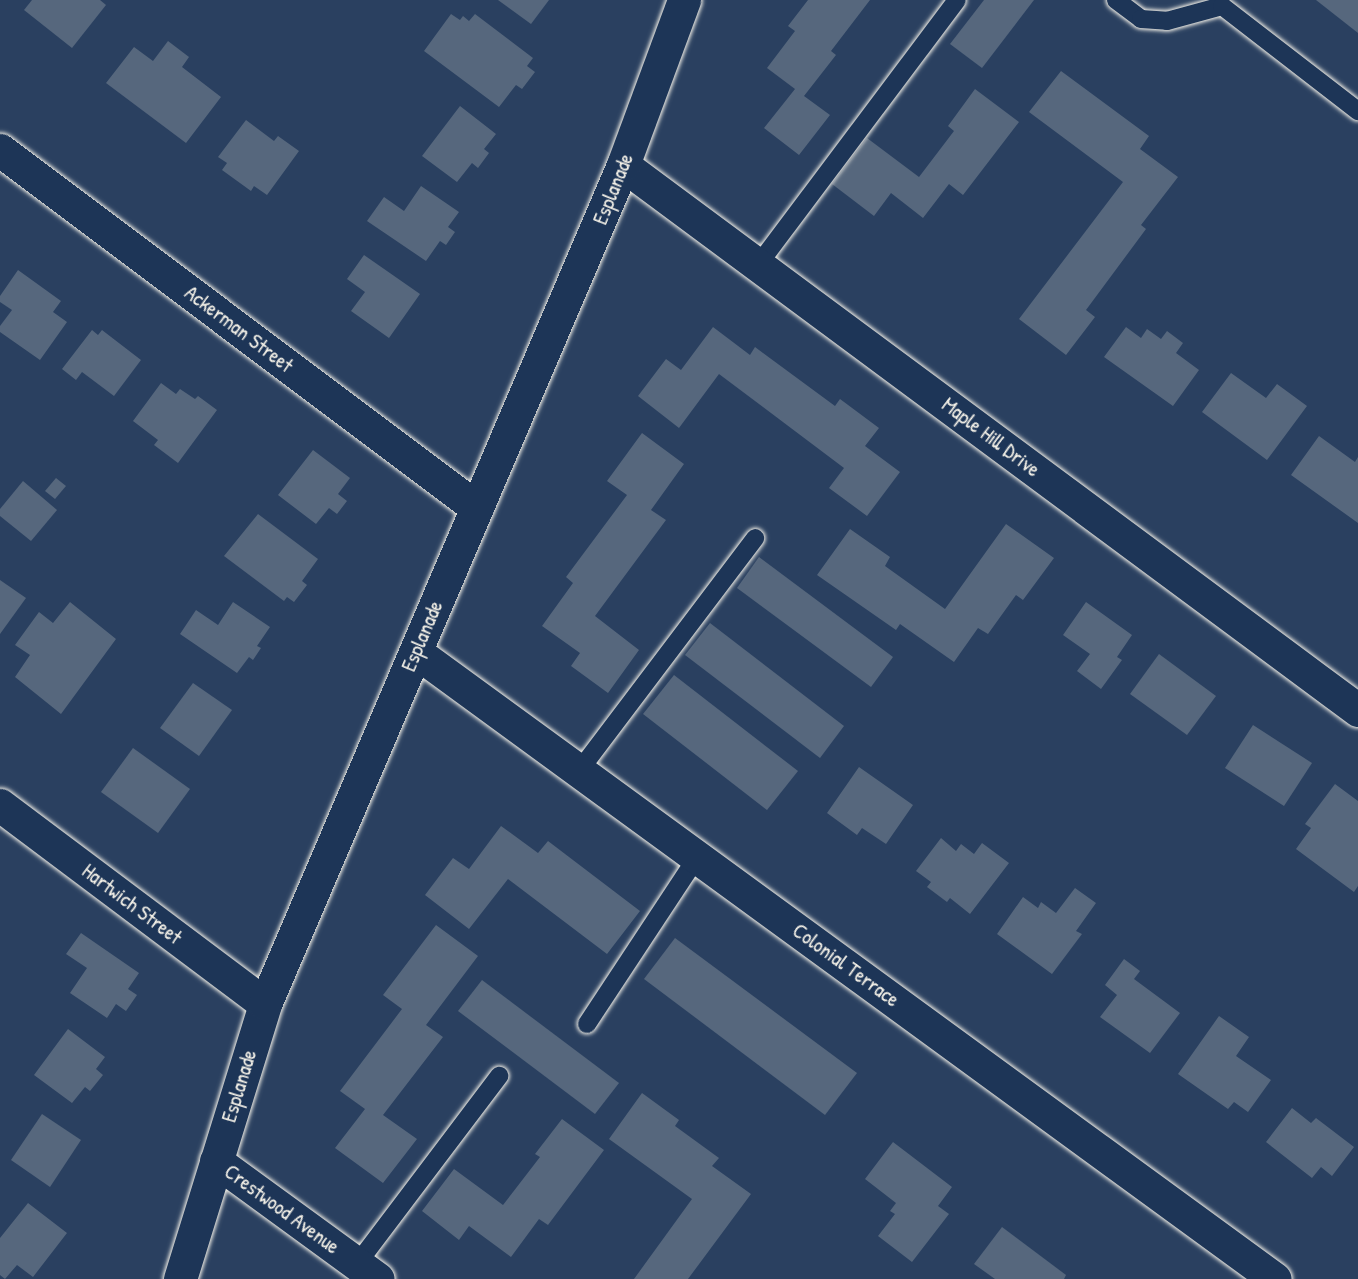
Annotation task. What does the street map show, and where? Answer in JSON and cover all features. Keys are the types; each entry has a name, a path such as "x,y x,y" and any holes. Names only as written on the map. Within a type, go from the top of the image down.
{"street":[{"name":"Esplanade","path":"180,1279 265,1004 623,165 683,0"},
{"name":"Ackerman Street","path":"0,150 477,508"},
{"name":"Maple Hill Drive","path":"623,165 1358,710"},
{"name":"Colonial Terrace","path":"416,652 1275,1279"},
{"name":"Hartwich Street","path":"0,806 265,1004"},
{"name":"Crestwood Avenue","path":"216,1161 368,1271"}],"lane":[{"path":"758,265 957,0"},
{"path":"1116,0 1142,19 1167,21 1224,3 1358,111"},
{"path":"579,771 755,538"},
{"path":"587,1024 697,857"},
{"path":"368,1271 499,1076"}],"building":[{"path":"32,0 100,0 106,5 72,48 24,10"},
{"path":"498,0 549,0 531,24"},
{"path":"808,0 870,0 831,51 836,55 804,96 830,115 799,155 764,128 795,89 767,68 795,31 788,26"},
{"path":"984,0 1034,0 982,68 950,44"},
{"path":"1316,0 1358,0 1358,33"},
{"path":"451,14 460,20 463,16 469,21 475,14 533,58 527,66 535,72 522,89 516,85 499,107 424,51"},
{"path":"168,41 189,57 182,67 221,97 186,143 106,83 134,47 153,61"},
{"path":"1061,71 1149,136 1140,149 1178,177 1141,225 1146,229 1086,310 1095,317 1066,355 1019,319 1123,182 1029,112"},
{"path":"975,89 1019,122 963,195 949,184 923,218 891,193 874,216 832,184 867,138 919,177 954,131 948,126"},
{"path":"460,106 496,134 484,149 489,153 478,168 472,163 457,182 422,156"},
{"path":"246,120 274,141 278,136 299,151 267,195 254,186 251,191 222,170 227,163 218,157"},
{"path":"421,186 459,212 448,227 455,232 446,245 440,241 426,261 367,221 384,197 404,211"},
{"path":"364,255 420,294 389,338 351,311 365,292 347,279"},
{"path":"18,270 61,301 53,312 67,322 40,360 0,332 0,326 12,310 0,302 0,296"},
{"path":"713,327 750,355 755,347 835,406 840,399 879,428 865,446 900,472 867,516 829,488 844,468 719,374 679,428 638,396 666,359 681,370"},
{"path":"1126,327 1141,338 1147,329 1161,339 1167,331 1183,343 1176,353 1199,370 1173,406 1104,357"},
{"path":"92,330 98,335 102,330 141,360 114,396 82,372 76,380 62,369"},
{"path":"1231,373 1266,398 1277,384 1307,406 1267,460 1202,412"},
{"path":"161,383 176,394 180,389 195,399 198,396 217,410 178,463 154,445 158,440 133,421"},
{"path":"642,433 684,464 651,510 666,520 595,616 639,650 608,693 571,666 580,653 542,626 573,583 566,577 627,495 607,481"},
{"path":"1319,436 1355,462 1358,457 1358,523 1291,475"},
{"path":"313,450 350,478 338,494 347,501 337,514 329,508 316,524 278,495"},
{"path":"56,478 66,486 55,499 45,491"},
{"path":"23,481 57,510 31,541 0,516 0,509"},
{"path":"258,514 318,559 302,581 307,585 294,602 287,597 284,601 224,556"},
{"path":"1006,524 1054,558 1023,600 1016,595 988,634 978,628 954,662 900,624 896,630 817,575 850,529 890,557 885,566 945,609"},
{"path":"759,557 893,657 871,687 737,588"},
{"path":"0,580 26,598 0,634"},
{"path":"70,602 116,639 61,714 15,677 30,655 15,645 39,612 53,623"},
{"path":"233,602 270,627 257,646 261,648 253,660 249,657 237,673 180,634 196,610 218,625"},
{"path":"1086,602 1132,635 1117,657 1122,660 1101,689 1077,671 1090,654 1063,635"},
{"path":"710,623 844,726 820,758 685,655"},
{"path":"1159,654 1216,696 1187,735 1130,694"},
{"path":"674,675 798,771 767,810 643,714"},
{"path":"193,683 232,710 199,756 160,728"},
{"path":"1253,725 1312,763 1284,806 1225,768"},
{"path":"133,748 190,789 158,833 101,792"},
{"path":"859,767 913,805 886,844 862,828 857,835 827,813"},
{"path":"1335,784 1358,801 1358,886 1354,892 1296,849 1311,828 1305,824"},
{"path":"501,826 538,853 548,841 640,911 607,954 508,879 469,929 425,895 453,858 469,869"},
{"path":"941,838 956,851 961,844 974,854 982,843 1009,863 970,914 950,898 947,902 927,887 931,882 916,871"},
{"path":"1075,888 1096,903 1076,931 1082,934 1052,974 997,934 1023,897 1038,908 1041,902 1056,913"},
{"path":"436,925 478,956 426,1025 443,1037 383,1115 417,1139 383,1183 335,1148 365,1109 340,1091 402,1009 383,995"},
{"path":"81,933 139,973 128,989 137,995 126,1011 116,1004 107,1018 70,993 87,968 66,954"},
{"path":"675,938 857,1073 825,1115 644,979"},
{"path":"1124,959 1140,971 1134,979 1180,1013 1150,1053 1100,1017 1117,995 1105,985"},
{"path":"482,980 619,1083 595,1114 458,1011"},
{"path":"1219,1016 1249,1037 1236,1056 1271,1080 1248,1112 1234,1102 1228,1109 1178,1074"},
{"path":"68,1029 105,1057 96,1069 103,1075 90,1091 85,1087 72,1103 34,1075"},
{"path":"642,1093 679,1120 675,1126 719,1158 712,1166 751,1194 688,1279 634,1279 692,1199 609,1139"},
{"path":"1292,1108 1311,1123 1316,1118 1354,1147 1332,1176 1321,1167 1312,1178 1266,1142"},
{"path":"42,1114 81,1140 50,1187 11,1160"},
{"path":"562,1119 604,1150 548,1225 539,1219 511,1257 469,1226 459,1240 422,1211 454,1169 503,1205 540,1157 535,1154"},
{"path":"893,1142 952,1187 938,1206 949,1214 912,1262 878,1236 895,1214 890,1211 896,1203 865,1179"},
{"path":"28,1203 67,1233 33,1277 17,1265 5,1279 0,1275 0,1238"},
{"path":"1002,1227 1066,1275 1064,1279 995,1279 974,1264"}]}
